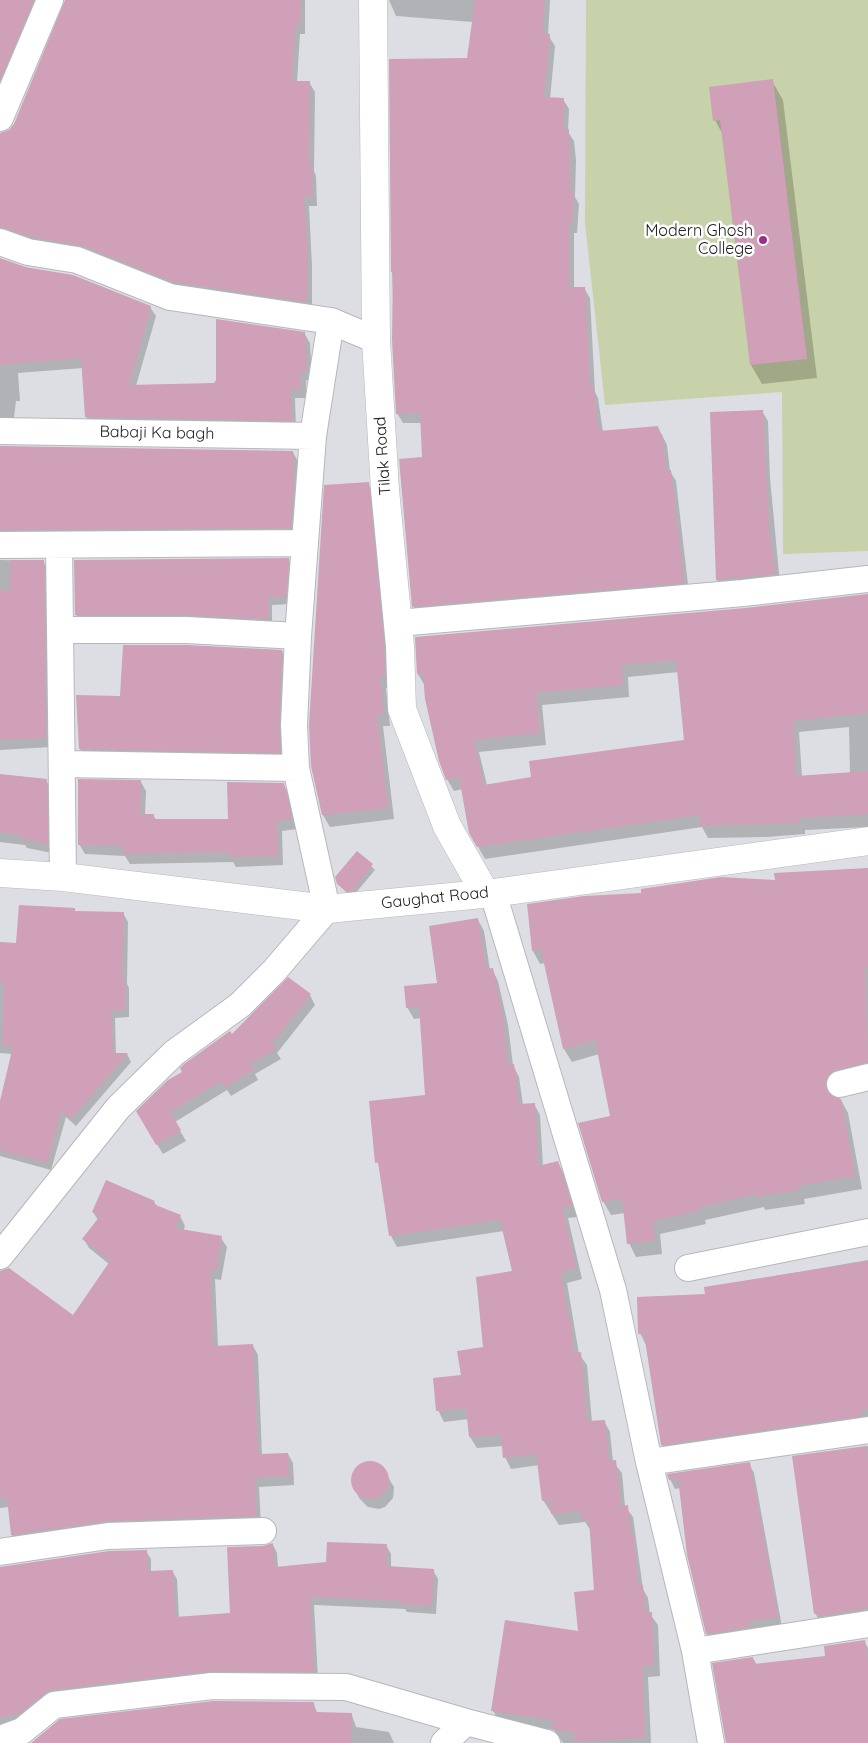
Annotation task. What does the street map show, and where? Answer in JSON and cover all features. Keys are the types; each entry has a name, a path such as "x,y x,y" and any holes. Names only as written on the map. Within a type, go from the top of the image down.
{"main road":[{"name":"Tilak Road","path":"373,0 376,340 385,490 398,623 402,709 447,826 489,893"},
{"name":"Gaughat Road","path":"0,873 63,877 327,909 489,893 868,841"}],"street":[{"path":"0,118 50,0"},
{"path":"0,242 28,252 77,260 170,297 332,321 376,340"},
{"path":"0,1256 118,1108 174,1053 240,1005 274,971 327,909 296,768 294,725 304,543 313,436 332,321"},
{"name":"Babaji Ka bagh","path":"0,431 313,436"},
{"path":"0,545 304,543"},
{"path":"59,545 63,877"},
{"path":"398,623 743,593 868,579"},
{"path":"60,630 186,630 298,636"},
{"path":"63,764 296,768"},
{"path":"489,893 613,1290 649,1462 695,1651 711,1743"},
{"path":"840,1084 868,1077"},
{"path":"688,1268 868,1232"},
{"path":"649,1462 868,1430"},
{"path":"0,1552 108,1536 262,1531"},
{"path":"695,1651 868,1624"},
{"path":"0,1739 22,1731 54,1705 212,1686 346,1687 466,1722 547,1743"},
{"path":"26,1743 54,1705"},
{"path":"444,1743 466,1722"}],"green space":[{"path":"586,0 868,0 868,551 783,554 782,392 605,405 585,223"}],"building":[{"path":"0,0 34,0 0,80"},
{"path":"65,0 301,0 300,25 295,25 292,81 310,81 309,165 312,165 312,197 304,197 308,255 307,302 174,282 83,246 32,237 0,227 0,133 9,130 14,124"},
{"path":"475,0 545,0 542,33 550,34 544,97 564,98 563,130 569,129 570,192 574,193 572,223 569,223 569,287 585,287 590,387 593,387 599,431 658,426 659,434 662,434 666,470 671,470 684,583 412,607 399,459 422,457 420,413 396,414 392,339 393,272 391,272 389,59 467,58"},
{"name":"Modern Ghosh College","path":"773,79 807,359 750,365 720,120 713,121 709,87"},
{"path":"0,258 25,267 73,275 151,306 129,385 214,383 216,380 216,319 305,332 307,371 301,371 301,389 290,389 292,421 85,417 81,358 0,365"},
{"path":"763,410 769,528 775,574 716,580 710,412"},
{"path":"0,446 293,451 294,484 291,528 0,530"},
{"path":"369,482 385,676 380,676 384,714 377,714 388,808 322,815 311,766 309,725 324,485"},
{"path":"289,558 286,597 268,597 268,619 186,615 75,615 74,560"},
{"path":"10,560 44,560 46,738 0,740 0,590 10,591"},
{"path":"868,594 868,713 793,721 796,776 868,771 868,814 799,818 799,823 700,826 700,815 477,847 469,833 459,777 446,780 439,761 425,699 423,674 417,674 415,637 745,608","holes":["676,660 684,740 529,761 531,777 484,785 474,740 540,733 536,693 623,685 622,665"]},
{"path":"123,645 186,645 282,650 279,724 280,753 79,749 76,695 120,696"},
{"path":"0,774 47,779 48,844 20,839 20,835 0,832"},
{"path":"78,779 141,780 140,814 154,814 154,819 228,819 227,782 284,783 292,819 277,821 278,856 230,857 229,852 123,854 123,846 78,845"},
{"path":"357,851 373,864 352,891 346,891 337,884 335,877"},
{"path":"868,868 868,967 865,967 868,1062 836,1070 829,1074 825,1087 829,1094 841,1099 855,1176 797,1186 798,1190 756,1197 756,1194 699,1207 699,1211 653,1221 655,1240 627,1244 622,1199 602,1202 578,1123 610,1116 595,1040 563,1049 541,950 532,951 527,904 584,896 641,893 641,889 721,877 775,880 774,873"},
{"path":"19,905 75,908 75,911 124,912 122,978 125,978 125,1010 111,1010 113,1053 128,1053 71,1119 61,1111 47,1163 0,1150 0,1101 13,1046 2,1046 4,983 0,983 0,942 16,943"},
{"path":"478,918 486,969 493,968 502,1013 508,1065 514,1064 519,1104 535,1103 538,1166 558,1161 572,1206 562,1207 576,1268 561,1272 568,1317 570,1317 574,1353 581,1352 587,1421 605,1420 609,1461 616,1460 621,1506 628,1505 631,1536 634,1536 638,1586 643,1585 645,1613 652,1612 654,1665 642,1666 645,1738 574,1742 574,1732 552,1729 553,1720 491,1711 505,1620 578,1631 574,1592 594,1590 589,1520 582,1521 581,1511 551,1514 550,1500 542,1501 536,1454 503,1458 501,1435 469,1437 466,1408 436,1411 433,1378 461,1375 457,1351 483,1347 476,1277 512,1271 500,1220 389,1236 378,1162 375,1163 369,1101 425,1095 419,1006 406,1008 404,986 437,983 429,926"},
{"path":"288,977 311,994 272,1043 276,1049 250,1064 254,1070 225,1087 221,1081 170,1112 181,1130 156,1145 136,1111 168,1080 182,1072 180,1068 184,1064 230,1031 232,1034"},
{"path":"106,1180 155,1201 153,1204 181,1215 175,1228 222,1236 216,1271 210,1270 213,1346 253,1344 258,1454 288,1453 289,1476 255,1478 256,1516 107,1521 11,1535 7,1498 0,1498 0,1271 9,1268 73,1315 110,1261 82,1239 100,1216 92,1212"},
{"path":"868,1261 868,1409 861,1410 862,1416 661,1445 644,1333 638,1334 637,1297 705,1294 704,1287"},
{"path":"866,1446 868,1462 868,1608 820,1616 819,1613 814,1614 792,1456"},
{"path":"370,1461 384,1466 389,1480 384,1494 370,1499 356,1494 351,1480 356,1466"},
{"path":"750,1462 778,1618 749,1621 749,1627 706,1634 687,1555 678,1478 669,1480 667,1474"},
{"path":"327,1542 387,1544 386,1566 434,1569 432,1606 401,1604 401,1601 310,1597 314,1669 312,1672 210,1671 52,1690 45,1693 19,1714 0,1717 0,1567 109,1551 147,1550 148,1571 173,1570 175,1617 230,1613 227,1547 263,1546 273,1543 275,1567 326,1562"},
{"path":"865,1640 868,1663 868,1743 726,1743 712,1663 753,1657 754,1664 825,1656 824,1646"},
{"path":"213,1701 314,1702 315,1712 352,1713 351,1743 31,1743 60,1719"}],"place":[{"name":"Modern Ghosh College","path":"763,240"}]}
